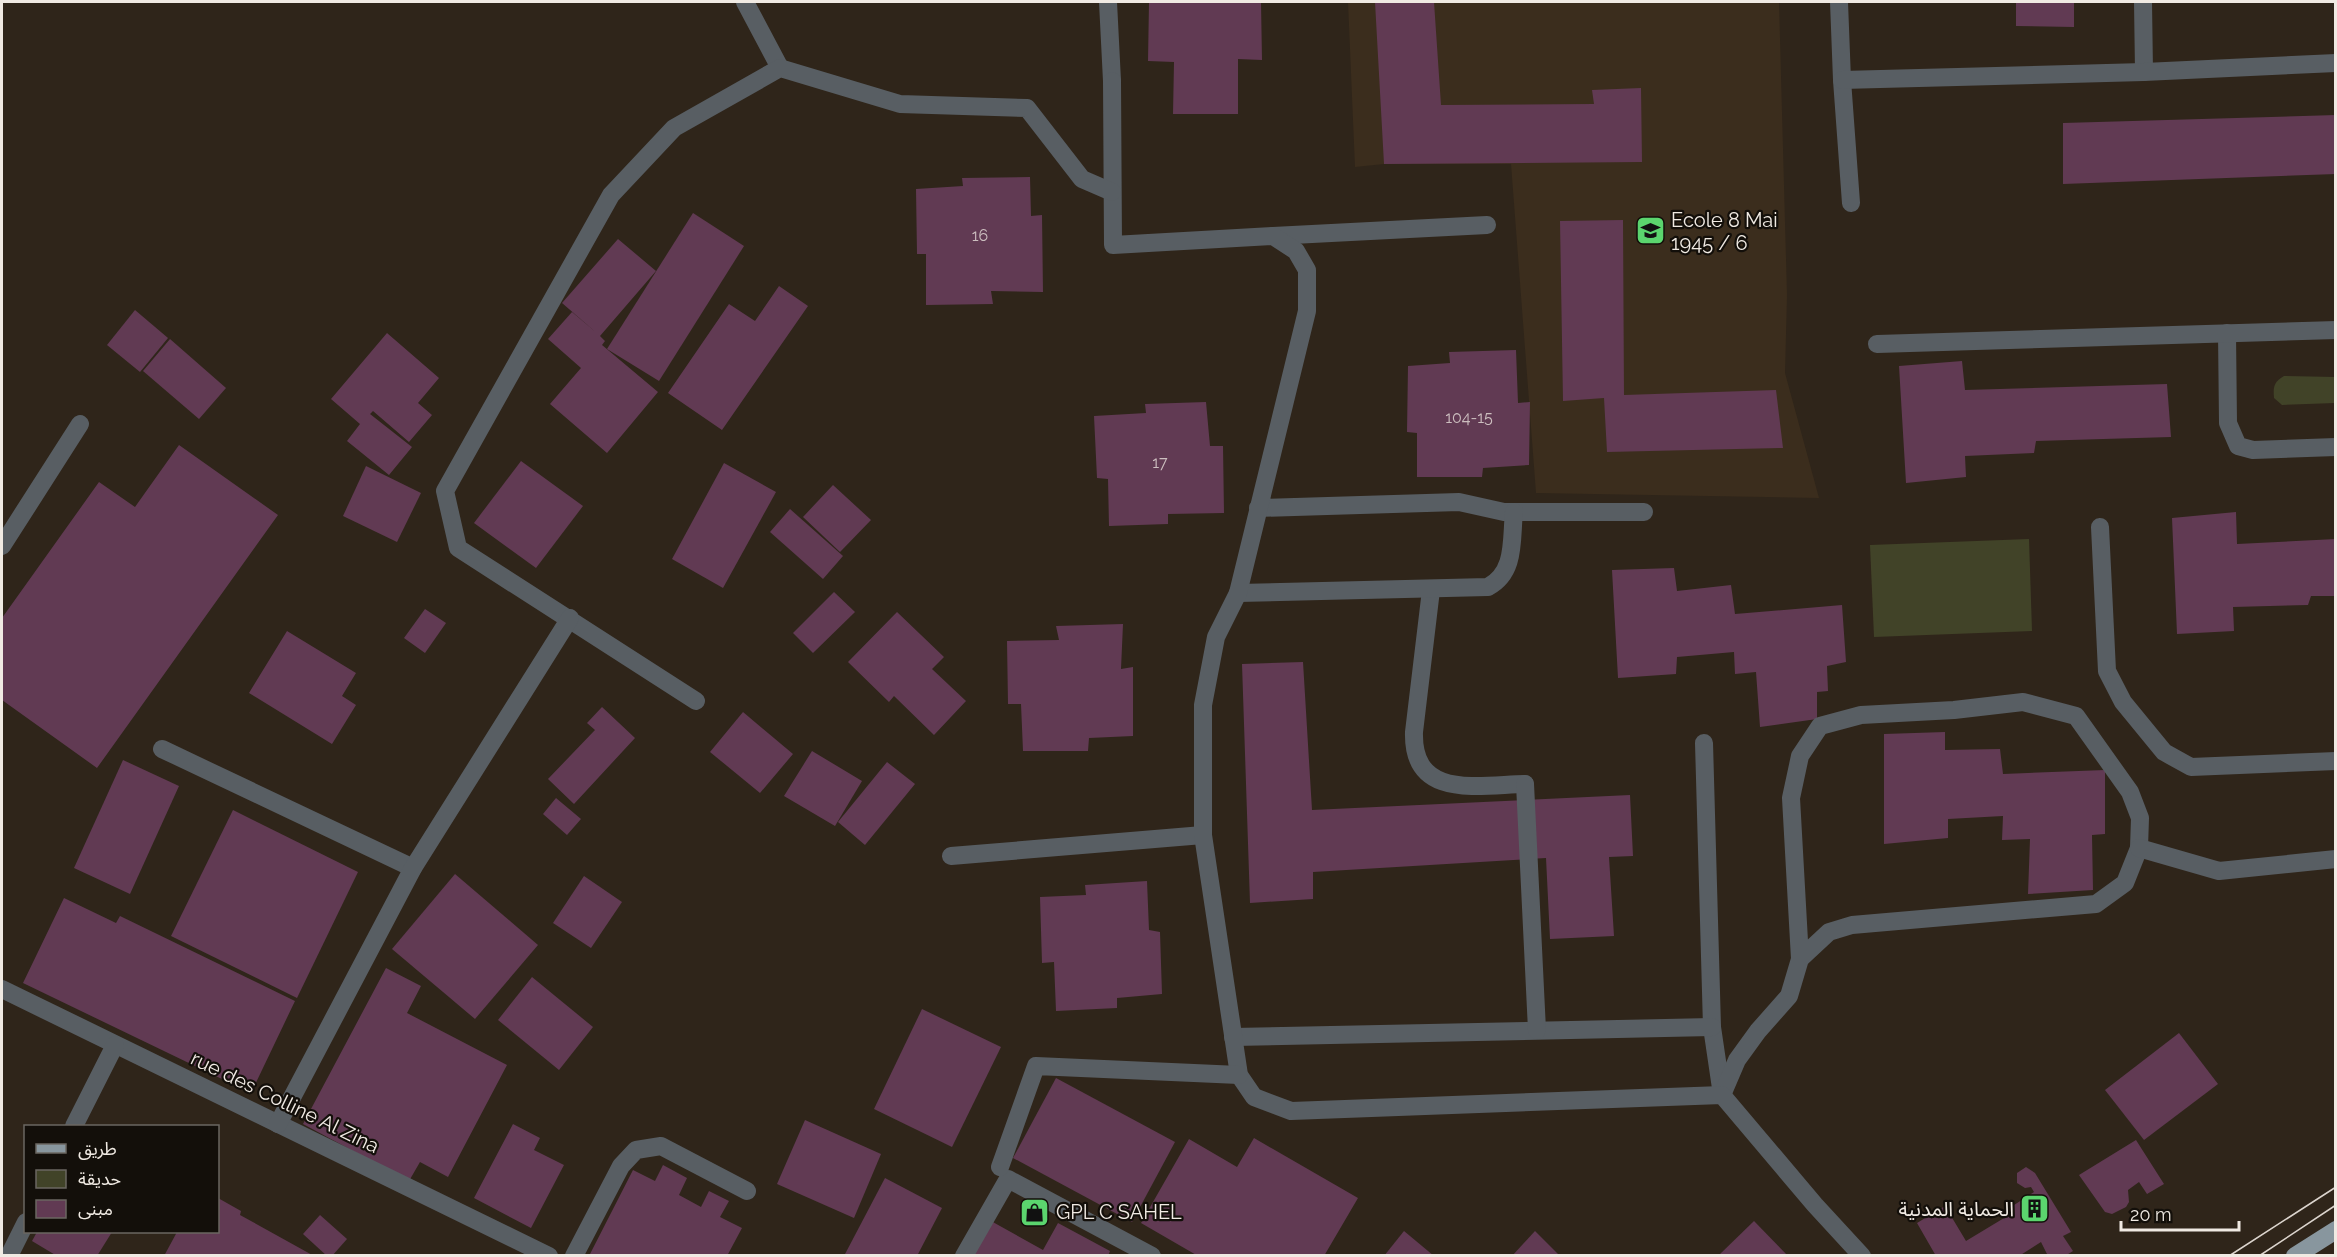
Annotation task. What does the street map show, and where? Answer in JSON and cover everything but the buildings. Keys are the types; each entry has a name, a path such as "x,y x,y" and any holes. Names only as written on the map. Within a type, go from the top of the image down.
{"main road":[{"path":"2295,1256 2336,1230"}],"street":[{"path":"745,2 780,68 900,104 1027,108 1082,179 1112,192"},
{"path":"1108,2 1112,81 1113,245 1487,225"},
{"path":"1839,2 1851,203"},
{"path":"2143,2 2144,72"},
{"path":"1842,80 2144,72 2336,63"},
{"path":"696,701 458,548 445,491 610,195 674,128 780,68"},
{"path":"1273,236 1296,251 1307,270 1307,311 1238,593 1216,637 1203,705 1203,835 1239,1075 1254,1097 1291,1111 1722,1095"},
{"path":"1877,344 2336,330"},
{"path":"2227,333 2228,423 2238,446 2253,450 2336,447"},
{"path":"2,546 80,424"},
{"path":"1258,508 1459,502 1514,512 1644,512"},
{"path":"1238,593 1488,587 1498,582 1506,572 1514,512"},
{"path":"2100,527 2108,671 2124,702 2164,752 2191,767 2336,761"},
{"path":"1431,590 1414,745 1417,757 1428,773 1444,784 1457,786 1524,784 1537,1030"},
{"path":"278,1124 413,868 570,618"},
{"path":"1722,1095 1737,1060 1788,996 1800,959 1791,798 1800,756 1820,726 1861,715 1954,710 2023,702 2076,716 2130,792 2140,818 2139,848 2125,884 2096,904 1852,925 1829,932 1800,959"},
{"path":"1704,743 1712,1026 1722,1095 1815,1205 1862,1256"},
{"path":"162,749 413,868"},
{"path":"951,856 1203,835"},
{"path":"2139,848 2219,871 2336,859"},
{"name":"rue des Colline Al Zina","path":"2,989 549,1256"},
{"path":"1233,1037 1712,1026"},
{"path":"75,1125 115,1045"},
{"path":"1000,1167 1036,1066 1239,1075"},
{"path":"574,1256 621,1166 636,1150 661,1146 747,1191"},
{"path":"963,1256 1008,1179 1152,1256"},
{"path":"9,1256 24,1226"}],"shaded area":[{"name":"Ecole 8 Mai 1945 / 6","path":"1348,2 1779,2 1787,295 1785,373 1819,498 1536,493 1511,164 1384,164 1355,167"}],"green space":[{"path":"2284,376 2335,377 2335,403 2282,405 2274,398 2274,390 2276,382"},
{"path":"2029,539 2032,631 1874,637 1870,545"}],"tram line":[{"path":"2229,1256 2336,1187"},
{"path":"2259,1256 2336,1205"}],"place":[{"name":"Ecole 8 Mai 1945 / 6","path":"1650,231"},
{"name":"الحماية المدنية","path":"2035,1209"},
{"name":"GPL C SAHEL","path":"1035,1212"}]}
